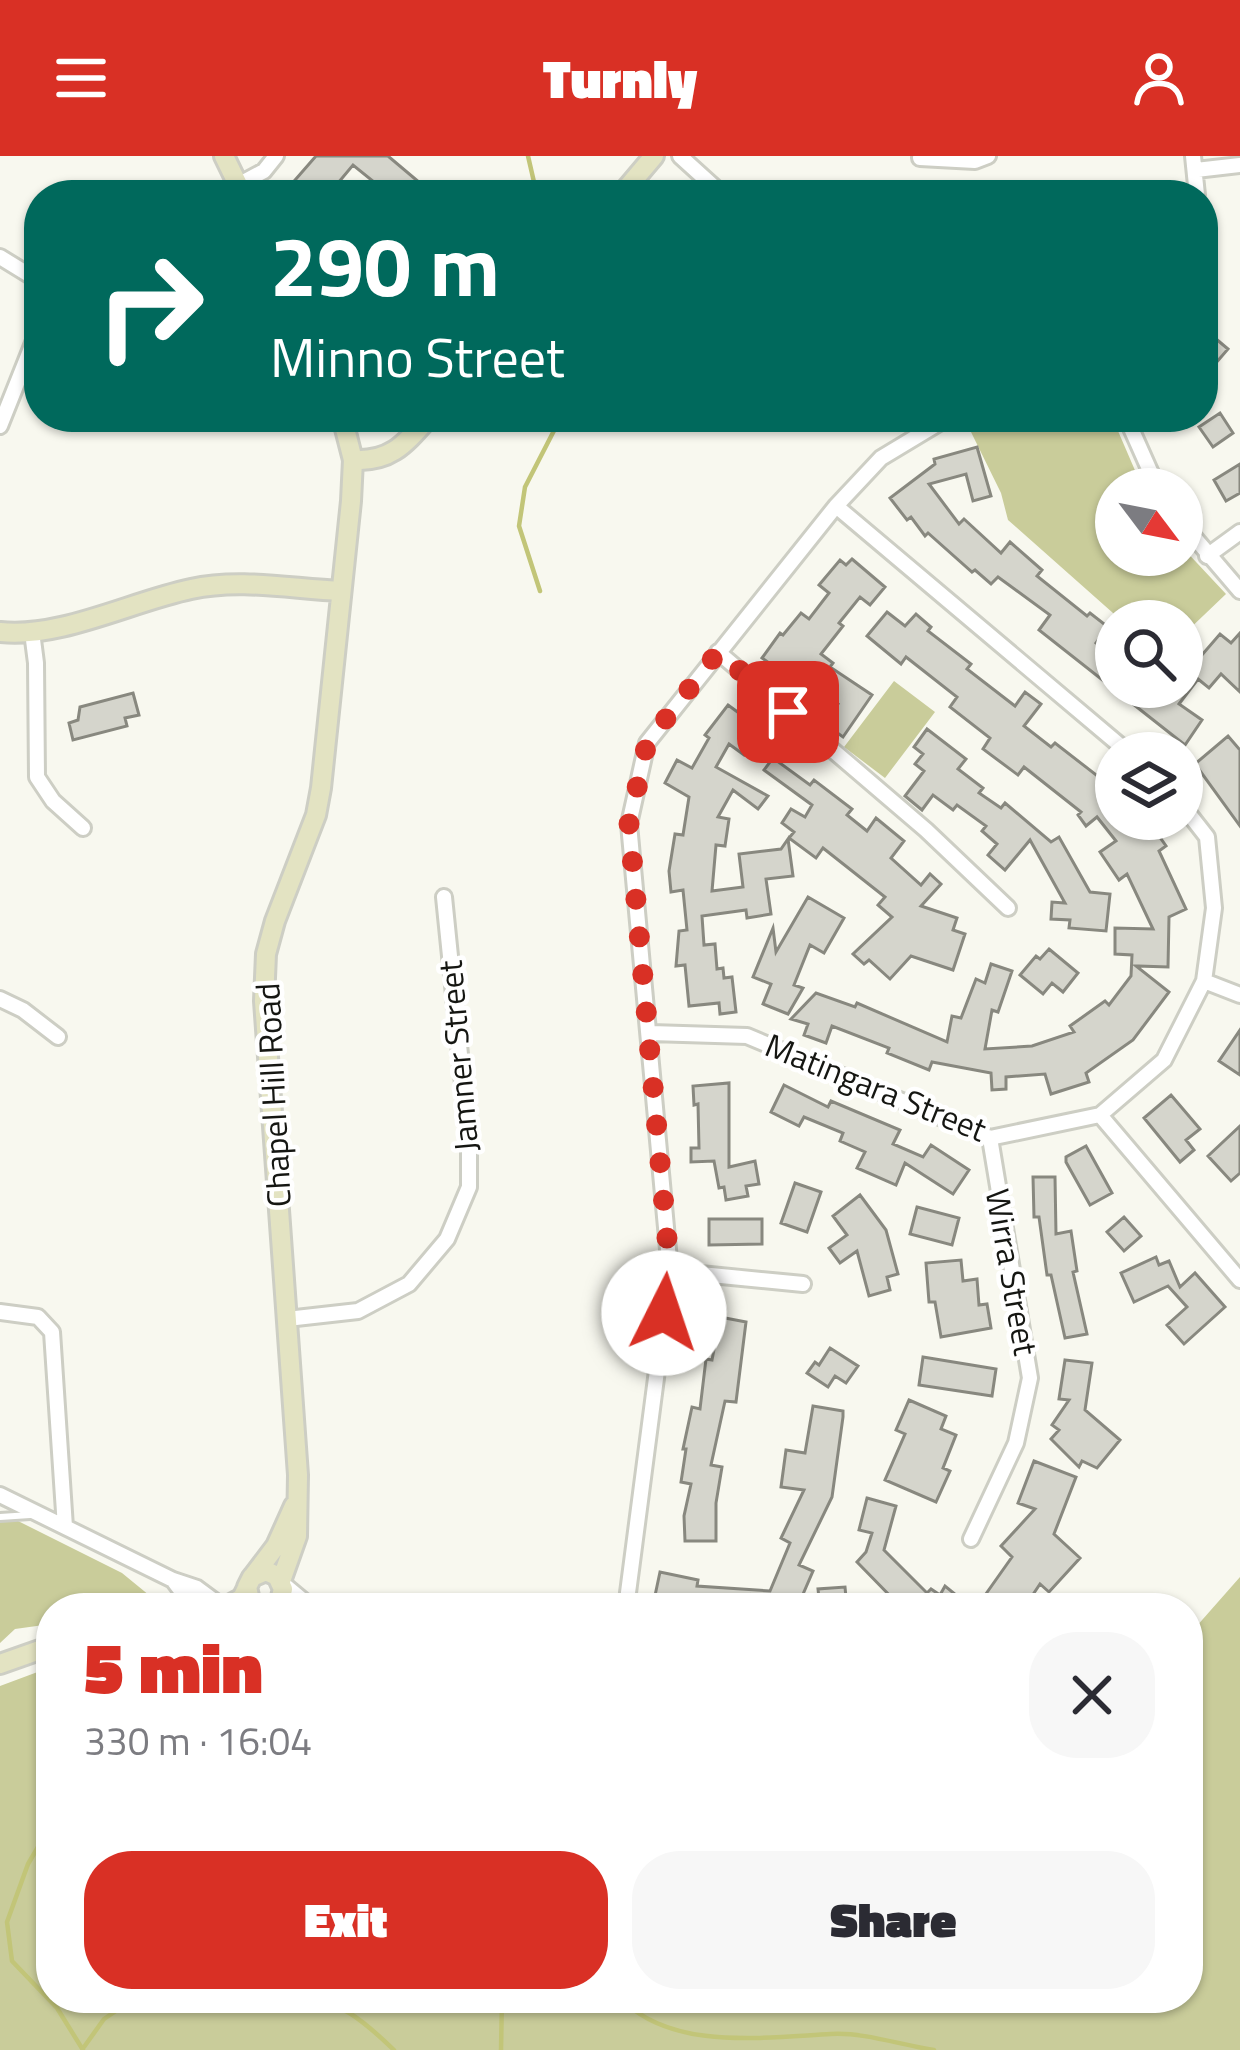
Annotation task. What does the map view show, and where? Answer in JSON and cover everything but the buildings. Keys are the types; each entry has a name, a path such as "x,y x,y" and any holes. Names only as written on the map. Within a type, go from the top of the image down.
{"main road":[{"path":"634,180 654,156"},
{"name":"Chapel Hill Road","path":"282,1582 297,1537 298,1496 264,1001 266,954 316,815 353,460 345,432"},
{"path":"353,460 375,462 389,457 414,432"},
{"path":"0,632 32,632 195,588 231,584 341,591"},
{"name":"Chapel Hill Road","path":"244,1593 280,1540 298,1496"},
{"path":"250,1593 249,1583 266,1571 282,1582 281,1593"},
{"path":"0,1664 36,1651"}],"street":[{"path":"252,180 276,156"},
{"path":"680,156 706,180"},
{"path":"920,158 975,161 988,156"},
{"path":"1194,163 1240,165"},
{"path":"0,426 24,366"},
{"path":"628,1593 670,1271 629,824 647,743 836,506 880,458 924,432"},
{"path":"1133,432 1149,468"},
{"path":"836,506 1104,732"},
{"path":"1208,556 1240,532"},
{"path":"1203,550 1240,591"},
{"path":"32,632 37,777 53,801 83,828"},
{"path":"718,652 926,830 1008,908"},
{"name":"Matingara Street","path":"650,1033 748,1036 990,1138 1100,1115 1164,1060 1204,981 1214,908 1203,832"},
{"name":"Jamner Street","path":"287,1319 358,1311 409,1284 448,1239 469,1187 469,1143 444,897"},
{"path":"1204,981 1240,994"},
{"path":"0,999 58,1037"},
{"path":"1100,1115 1240,1280"},
{"name":"Wirra Street","path":"971,1540 1016,1443 1030,1378 990,1138"},
{"path":"670,1271 803,1284"},
{"path":"0,1312 38,1317 52,1332 65,1527"},
{"path":"0,1495 203,1593"},
{"path":"173,1580 183,1593"},
{"path":"282,1582 295,1593"}],"lane":[{"path":"0,1517 40,1514"}],"green space":[{"path":"971,432 1118,432 1134,468 1095,468 1095,576 1203,576 1203,569 1226,594 1203,616 1203,600 1098,600 1008,520 1001,493"},
{"path":"894,681 935,712 885,778 844,747"},
{"path":"0,1512 122,1573 146,1593 36,1593 36,1626 15,1629 0,1643"},
{"path":"1240,1577 1240,2050 0,2050 0,1686 36,1673 36,2013 1203,2013 1203,1619"}],"waterway":[{"path":"528,156 534,180"},
{"path":"540,591 519,526 525,487 553,432"},
{"path":"36,1850 7,1922 12,1961 36,1986"},
{"path":"60,2013 83,2050"},
{"path":"84,2047 113,2013"},
{"path":"348,2013 394,2050"},
{"path":"501,2050 502,2013"},
{"path":"639,2013 664,2026 717,2037 843,2034 934,2050"}],"route":[{"path":"664,1313 670,1271 629,824 647,743 718,652 788,712"}]}
